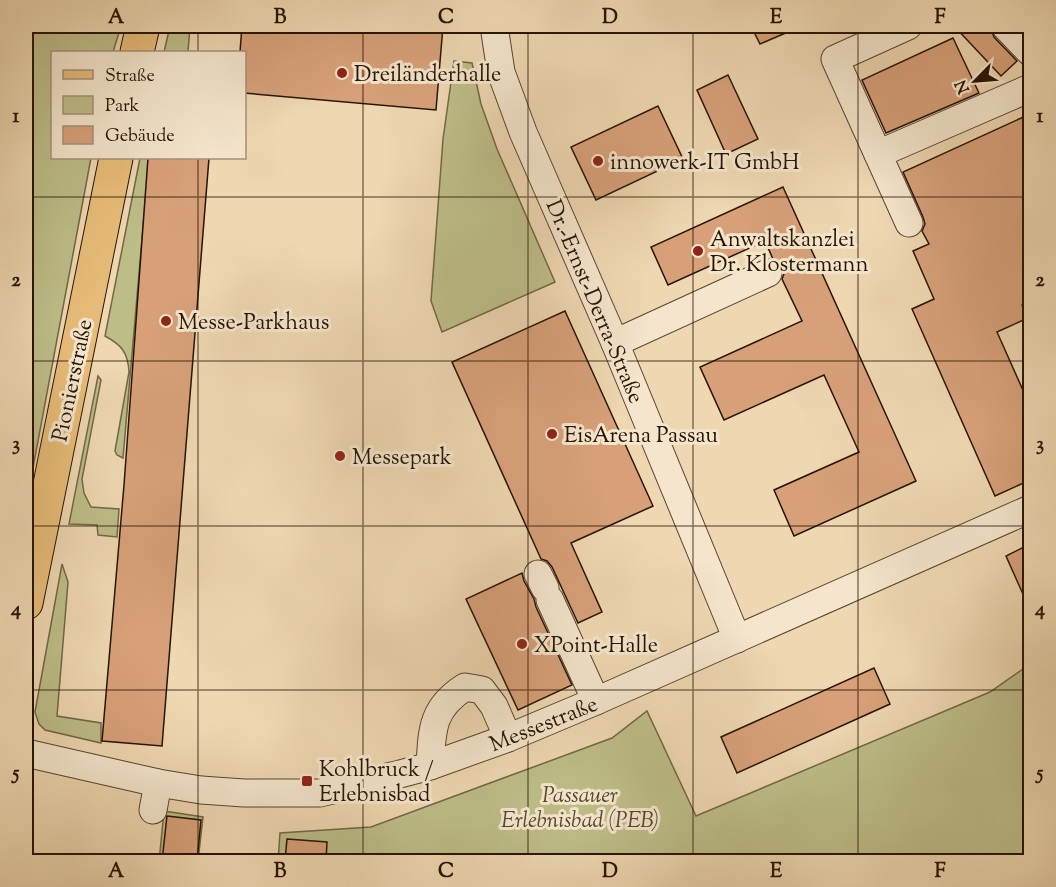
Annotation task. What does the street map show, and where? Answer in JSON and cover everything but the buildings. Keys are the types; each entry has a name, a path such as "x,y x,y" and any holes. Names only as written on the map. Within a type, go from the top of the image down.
{"main road":[{"path":"137,51 143,26"},
{"name":"Pionierstraße","path":"26,603 116,159"}],"street":[{"name":"Dr.-Ernst-Derra-Straße","path":"494,26 501,72 523,132 615,343 737,639"},
{"path":"908,26 835,59 909,223"},
{"path":"1005,26 1030,52"},
{"path":"878,153 1030,88"},
{"path":"615,343 768,273"},
{"name":"Messestraße","path":"26,753 158,783 201,790 244,794 320,793 430,766 508,738 1030,509"},
{"path":"544,587 596,701"},
{"path":"430,766 431,739 438,713 452,695 465,687 482,690 494,706 508,738"},
{"path":"153,810 158,783"}],"green space":[{"path":"26,26 121,26 113,51 51,51 51,159 91,159 26,505"},
{"path":"170,26 190,26 188,51 164,51"},
{"path":"454,61 472,63 481,104 497,149 555,282 442,332 431,301 443,139"},
{"path":"140,159 149,159 123,458 115,451 129,372 128,365 123,350 105,336"},
{"path":"98,376 101,380 82,479 84,493 91,507 119,509 117,537 98,535 97,525 69,524"},
{"path":"62,564 68,582 57,716 101,723 101,743 45,730 39,724 35,712"},
{"name":"Passauer Erlebnisbad (PEB)","path":"1030,664 1030,861 278,862 280,833 371,827 612,738 647,711 696,816 990,692"},
{"path":"164,811 203,817 198,861 159,862"}],"place":[{"name":"Dreiländerhalle","path":"342,73"},
{"name":"innowerk-IT GmbH","path":"598,161"},
{"name":"Anwaltskanzlei Dr. Klostermann","path":"698,251"},
{"name":"Messe-Parkhaus","path":"166,321"},
{"name":"EisArena Passau","path":"552,434"},
{"name":"Messepark","path":"340,456"},
{"name":"XPoint-Halle","path":"522,644"},
{"name":"Kohlbruck / Erlebnisbad","path":"307,781"}]}
